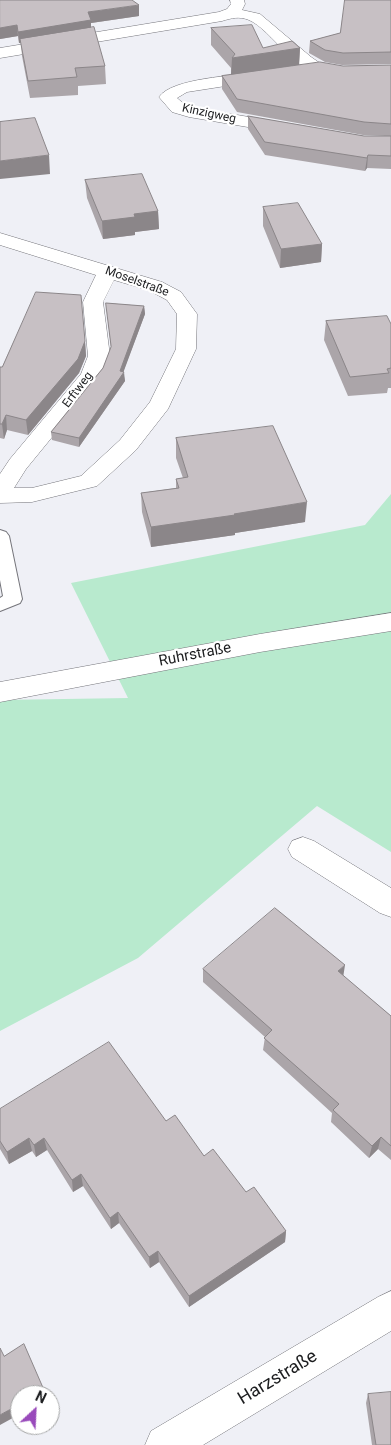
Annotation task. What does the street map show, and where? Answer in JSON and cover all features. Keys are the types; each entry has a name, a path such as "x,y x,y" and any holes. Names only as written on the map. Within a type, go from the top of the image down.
{"street":[{"path":"0,53 222,16 235,6 255,17 305,60 327,69 290,72"},
{"name":"Kinzigweg","path":"270,75 183,88 167,97 178,108 195,113 297,131"},
{"name":"Moselstraße","path":"0,239 156,286 174,296 187,314 186,349 160,404 128,444 89,481 32,495 0,496"},
{"name":"Erftweg","path":"0,491 18,464 91,376 100,356 93,302 108,271"},
{"name":"Ruhrstraße","path":"0,692 260,643 391,622"},
{"path":"303,849 391,904"},
{"name":"Harzstraße","path":"165,1445 391,1310"}],"lane":[{"path":"0,536 12,599 0,605"}],"green space":[{"path":"391,494 391,852 317,806 138,958 0,1031 0,700 128,698 71,583 365,525"}],"building":[{"path":"0,0 132,0 139,5 88,12 91,20 18,32 17,25 0,28"},
{"path":"345,0 391,0 391,52 343,53 325,50 310,41 340,33"},
{"path":"252,25 263,48 292,41 300,48 232,58 235,54 211,28"},
{"path":"94,27 105,66 75,68 77,77 28,81 20,39"},
{"path":"320,62 343,66 391,65 391,124 364,122 237,99 222,76"},
{"path":"248,116 364,136 391,136 391,156 368,155 367,158 265,142"},
{"path":"35,118 49,155 0,161 0,122"},
{"path":"142,174 158,211 134,214 135,217 102,221 85,180"},
{"path":"298,203 322,244 281,249 263,207"},
{"path":"36,292 81,295 85,341 78,359 26,420 6,415 2,424 0,424 0,367 2,367"},
{"path":"106,303 144,306 120,371 124,372 79,438 51,432 103,368 111,347"},
{"path":"387,316 391,324 391,368 387,369 389,373 350,377 326,321"},
{"path":"273,426 307,502 151,527 141,493 179,488 176,479 188,477 176,438"},
{"path":"275,908 345,965 338,971 391,1016 391,1146 381,1137 372,1146 333,1110 339,1104 264,1038 272,1030 203,969"},
{"path":"109,1042 166,1121 175,1115 204,1156 213,1149 246,1192 254,1187 286,1231 189,1296 158,1251 149,1257 118,1212 110,1218 81,1174 72,1180 44,1138 34,1145 29,1138 7,1152 0,1141 0,1109"},
{"path":"24,1344 42,1385 10,1385 10,1410 0,1415 0,1348 4,1356"},
{"path":"391,1392 391,1445 376,1445 368,1394"}]}
